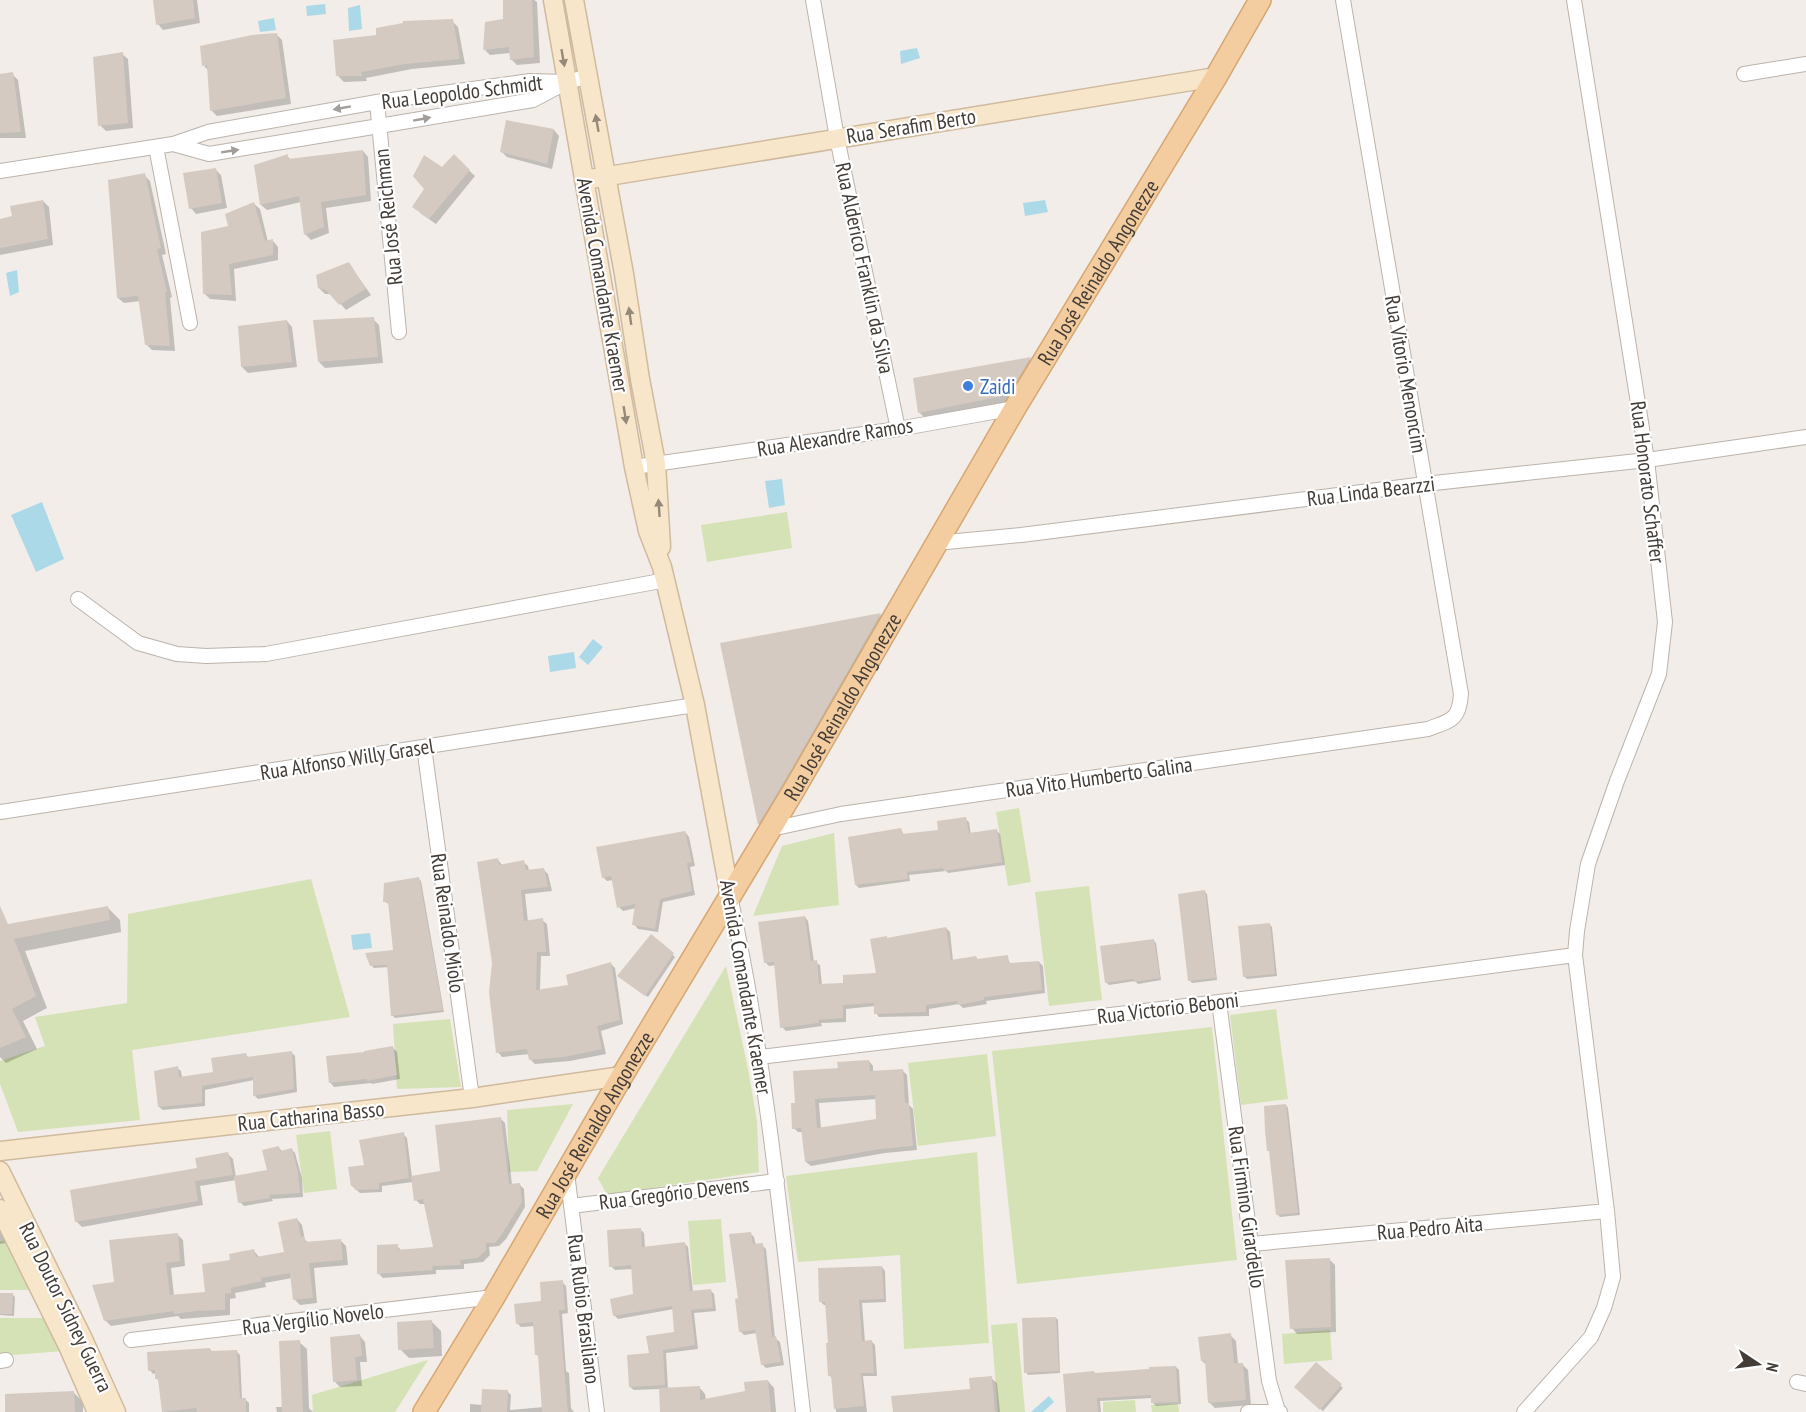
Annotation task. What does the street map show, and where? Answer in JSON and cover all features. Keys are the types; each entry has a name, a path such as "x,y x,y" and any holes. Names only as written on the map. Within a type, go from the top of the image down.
{"main road":[{"name":"Avenida Comandante Kraemer","path":"555,0 600,278 634,467 648,531 664,573 694,705 730,896"},
{"name":"Avenida Comandante Kraemer","path":"574,0 656,464 664,573"},
{"name":"Rua José Reinaldo Angonezze","path":"424,1412 771,829 1014,408 1260,0"},
{"name":"Rua Serafim Berto","path":"584,180 1216,76"},
{"path":"600,278 624,274"},
{"path":"620,383 640,379"},
{"name":"Rua Catharina Basso","path":"0,1151 472,1098 622,1076"},
{"name":"Rua Doutor Sidney Guerra","path":"0,1171 83,1339 116,1412"},
{"name":"Rua Doutor Sidney Guerra","path":"0,1209 68,1346 97,1412"}],"street":[{"name":"Rua Alderico Franklin da Silva","path":"813,0 837,138 898,429"},
{"name":"Rua Vitorio Menoncim","path":"1342,0 1461,694 1460,710 1451,720 1428,729"},
{"name":"Rua Honorato Schaffer","path":"1574,0 1647,460 1665,622 1659,674 1617,781 1588,864 1576,931 1575,955"},
{"path":"1744,74 1806,64"},
{"path":"567,82 589,75"},
{"name":"Rua Leopoldo Schmidt","path":"0,171 173,144 208,132 377,102 530,81 567,82"},
{"name":"Rua Leopoldo Schmidt","path":"173,144 209,154 533,100 567,82"},
{"name":"Rua José Reichman","path":"377,102 399,332"},
{"path":"156,147 190,323"},
{"name":"Rua Alexandre Ramos","path":"634,467 898,429 1014,408"},
{"name":"Rua Linda Bearzzi","path":"936,543 1021,535 1425,484 1647,460 1806,436"},
{"path":"78,599 138,643 177,654 206,656 266,654 664,573"},
{"name":"Rua Alfonso Willy Grasel","path":"0,812 694,705"},
{"name":"Rua Vito Humberto Galina","path":"771,829 852,812 1428,729"},
{"name":"Rua Reinaldo Miolo","path":"424,747 472,1098"},
{"name":"Avenida Comandante Kraemer","path":"730,896 760,1058 777,1181 803,1412"},
{"path":"1524,1412 1591,1337 1604,1308 1613,1277 1575,955"},
{"name":"Rua Victorio Beboni","path":"760,1058 1219,1002 1575,955"},
{"name":"Rua Firmino Girardello","path":"1219,1002 1269,1381 1279,1411"},
{"name":"Rua Rubio Brasiliano","path":"567,1173 597,1412"},
{"name":"Rua Gregório Devens","path":"571,1206 777,1181"},
{"name":"Rua Pedro Aita","path":"1252,1244 1607,1211"},
{"name":"Rua Vergílio Novelo","path":"131,1340 494,1297"},
{"path":"1248,1412 1279,1411"}],"green space":[{"path":"787,512 792,548 707,562 701,525"},
{"path":"1019,808 1031,882 1008,886 996,812"},
{"path":"834,833 839,905 753,916 782,846"},
{"path":"311,879 350,1017 132,1050 140,1120 18,1132 0,1084 0,1061 45,1046 35,1017 127,1003 128,914"},
{"path":"1089,886 1102,1000 1049,1006 1035,892"},
{"path":"726,966 757,1121 759,1172 607,1195 598,1178"},
{"path":"1276,1009 1288,1099 1241,1105 1230,1015"},
{"path":"450,1019 461,1087 397,1089 393,1024"},
{"path":"1212,1027 1237,1260 1017,1284 992,1051"},
{"path":"987,1054 996,1136 918,1146 908,1063"},
{"path":"573,1104 537,1171 509,1172 507,1110"},
{"path":"330,1131 337,1189 304,1193 296,1135"},
{"path":"977,1152 989,1343 904,1349 900,1255 798,1262 786,1176"},
{"path":"721,1219 726,1282 693,1285 688,1221"},
{"path":"7,1240 35,1290 0,1290 0,1241"},
{"path":"0,1318 47,1318 63,1351 0,1356"},
{"path":"1017,1323 1025,1412 998,1412 991,1325"},
{"path":"1330,1330 1332,1360 1284,1364 1282,1334"},
{"path":"428,1360 395,1412 313,1412 312,1395"},
{"path":"1135,1400 1136,1412 1103,1412 1103,1402"},
{"path":"1178,1404 1179,1412 1152,1412 1151,1405"}],"water":[{"path":"325,4 326,14 307,16 306,6"},
{"path":"360,5 362,29 349,31 348,8"},
{"path":"274,18 276,30 260,32 258,21"},
{"path":"917,48 920,58 901,64 900,51"},
{"path":"1045,200 1048,212 1025,216 1023,203"},
{"path":"17,270 19,292 10,296 6,273"},
{"path":"782,479 785,505 769,508 765,481"},
{"path":"42,502 64,559 36,572 11,515"},
{"path":"593,639 603,647 588,665 579,657"},
{"path":"574,652 576,668 550,672 548,656"},
{"path":"370,933 372,948 353,950 351,935"},
{"path":"1049,1396 1054,1402 1043,1412 1031,1412"}],"building":[{"path":"153,0 193,0 195,18 156,25"},
{"path":"503,0 532,0 534,57 510,60 509,47 483,50 485,22 503,19"},
{"path":"453,19 460,59 405,64 361,72 362,76 336,76 333,40 376,35 376,28 403,23 403,21"},
{"path":"277,33 286,98 210,111 207,65 202,66 200,46 252,35"},
{"path":"123,52 128,123 98,126 93,57"},
{"path":"13,72 21,132 0,133 0,74"},
{"path":"506,120 554,129 547,164 500,152"},
{"path":"363,150 366,195 321,202 324,227 304,235 299,196 260,205 254,165 288,154 288,159"},
{"path":"454,154 470,170 429,219 412,207 424,189 413,176 424,155 442,167"},
{"path":"216,168 222,203 189,209 183,173"},
{"path":"145,173 161,248 157,249 167,292 165,292 170,346 145,345 138,296 117,298 108,180"},
{"path":"43,200 48,239 0,248 0,219 12,216 10,206"},
{"path":"254,202 265,241 273,239 273,255 229,264 232,295 203,294 201,232 228,226 225,214"},
{"path":"349,262 366,289 339,305 326,290 318,288 316,275"},
{"path":"374,317 378,357 318,362 313,320"},
{"path":"287,320 292,362 241,367 238,326"},
{"name":"Zaidi","path":"1031,357 1008,395 918,413 913,378"},
{"path":"881,613 784,782 758,825 720,643"},
{"path":"966,817 969,833 997,829 1002,862 944,871 943,868 907,872 908,879 855,885 848,837 901,828 902,834 938,830 937,821"},
{"path":"685,831 692,862 687,863 692,891 660,899 655,929 632,925 635,904 617,908 611,876 602,878 596,847"},
{"path":"498,858 499,865 524,860 526,870 544,868 548,887 521,890 524,921 543,918 546,952 537,952 536,990 568,985 566,975 611,962 620,1020 597,1026 602,1049 564,1057 529,1060 527,1049 496,1053 489,992 492,963 477,862"},
{"path":"419,877 443,1010 391,1016 387,965 370,966 365,953 393,950 388,902 383,902 384,883"},
{"path":"1205,890 1216,978 1188,981 1178,894"},
{"path":"0,906 8,924 108,906 110,920 14,939 36,996 12,1009 26,1037 0,1048"},
{"path":"805,916 811,961 817,960 819,984 843,983 843,975 876,973 870,939 946,927 951,960 976,956 977,959 1008,955 1009,963 1039,961 1042,990 984,997 984,1000 958,1005 957,1001 926,1005 926,1012 874,1014 874,1003 843,1005 843,1018 818,1020 819,1023 780,1028 774,962 764,963 758,922"},
{"path":"1270,923 1275,974 1243,977 1238,926"},
{"path":"651,934 674,953 645,996 617,976"},
{"path":"1154,939 1160,978 1105,983 1100,946"},
{"path":"393,1046 397,1075 367,1081 367,1079 329,1083 326,1056"},
{"path":"292,1051 294,1089 253,1096 253,1077 202,1086 202,1103 158,1107 154,1071 178,1066 179,1077 213,1072 211,1058 246,1053 247,1057"},
{"path":"869,1060 870,1071 903,1069 905,1103 909,1103 913,1146 880,1149 805,1162 801,1128 792,1129 791,1103 795,1103 793,1071 838,1068 837,1062","holes":["875,1095 876,1119 817,1128 815,1099"]},
{"path":"1286,1104 1298,1213 1276,1215 1269,1151 1267,1151 1264,1106"},
{"path":"501,1117 509,1184 520,1183 522,1202 495,1243 486,1243 486,1250 478,1258 460,1260 461,1265 432,1266 433,1270 377,1274 377,1245 398,1244 398,1250 433,1247 423,1199 414,1201 411,1176 440,1171 435,1125"},
{"path":"404,1132 409,1178 379,1183 379,1189 355,1190 354,1186 351,1186 348,1167 364,1165 359,1140"},
{"path":"279,1146 280,1151 292,1148 300,1193 269,1195 270,1198 238,1203 234,1176 267,1170 262,1150"},
{"path":"228,1152 233,1175 195,1181 198,1201 75,1222 70,1190 197,1168 195,1158"},
{"path":"297,1218 301,1237 304,1236 305,1242 341,1239 343,1260 309,1263 313,1298 293,1300 290,1273 261,1278 262,1281 231,1288 231,1293 225,1294 225,1310 174,1314 174,1311 104,1321 92,1285 114,1282 109,1240 178,1233 180,1261 166,1263 170,1295 205,1292 202,1264 230,1260 229,1254 254,1249 256,1257 284,1252 278,1222"},
{"path":"641,1228 642,1247 685,1242 690,1291 711,1289 713,1308 691,1310 695,1345 663,1350 665,1385 629,1387 627,1355 649,1353 646,1336 674,1332 672,1306 613,1316 610,1299 633,1294 631,1265 609,1267 607,1230"},
{"path":"751,1232 753,1244 763,1243 772,1337 776,1336 781,1362 761,1365 755,1330 739,1332 735,1299 738,1298 729,1234"},
{"path":"1330,1258 1331,1327 1290,1329 1285,1260"},
{"path":"882,1266 884,1299 859,1300 862,1341 872,1340 874,1373 861,1373 864,1406 834,1409 831,1375 828,1376 825,1302 819,1302 818,1268"},
{"path":"563,1280 565,1310 559,1310 568,1412 542,1412 533,1322 516,1324 514,1304 541,1301 540,1282"},
{"path":"0,1293 13,1293 12,1314 0,1314"},
{"path":"1056,1317 1059,1371 1024,1373 1022,1318"},
{"path":"432,1320 434,1348 398,1350 397,1322"},
{"path":"1231,1333 1234,1363 1243,1363 1246,1400 1208,1403 1205,1361 1201,1361 1198,1337"},
{"path":"360,1334 362,1356 355,1357 357,1380 333,1382 330,1337"},
{"path":"300,1340 303,1412 282,1412 279,1341"},
{"path":"210,1348 210,1351 237,1350 240,1398 246,1398 246,1412 197,1412 196,1408 162,1412 158,1379 155,1379 155,1370 148,1371 147,1352"},
{"path":"1316,1362 1342,1384 1320,1410 1294,1387"},
{"path":"1176,1366 1178,1402 1151,1403 1151,1395 1097,1398 1098,1412 1066,1412 1063,1374"},
{"path":"992,1376 995,1412 893,1412 891,1396 970,1389 969,1378"},
{"path":"768,1380 771,1412 660,1412 659,1388 700,1386 700,1400 745,1391 744,1382"},
{"path":"482,1389 508,1390 507,1412 481,1412"},
{"path":"74,1391 75,1412 5,1412 5,1394"}],"place":[{"name":"Zaidi","path":"968,386"}]}
